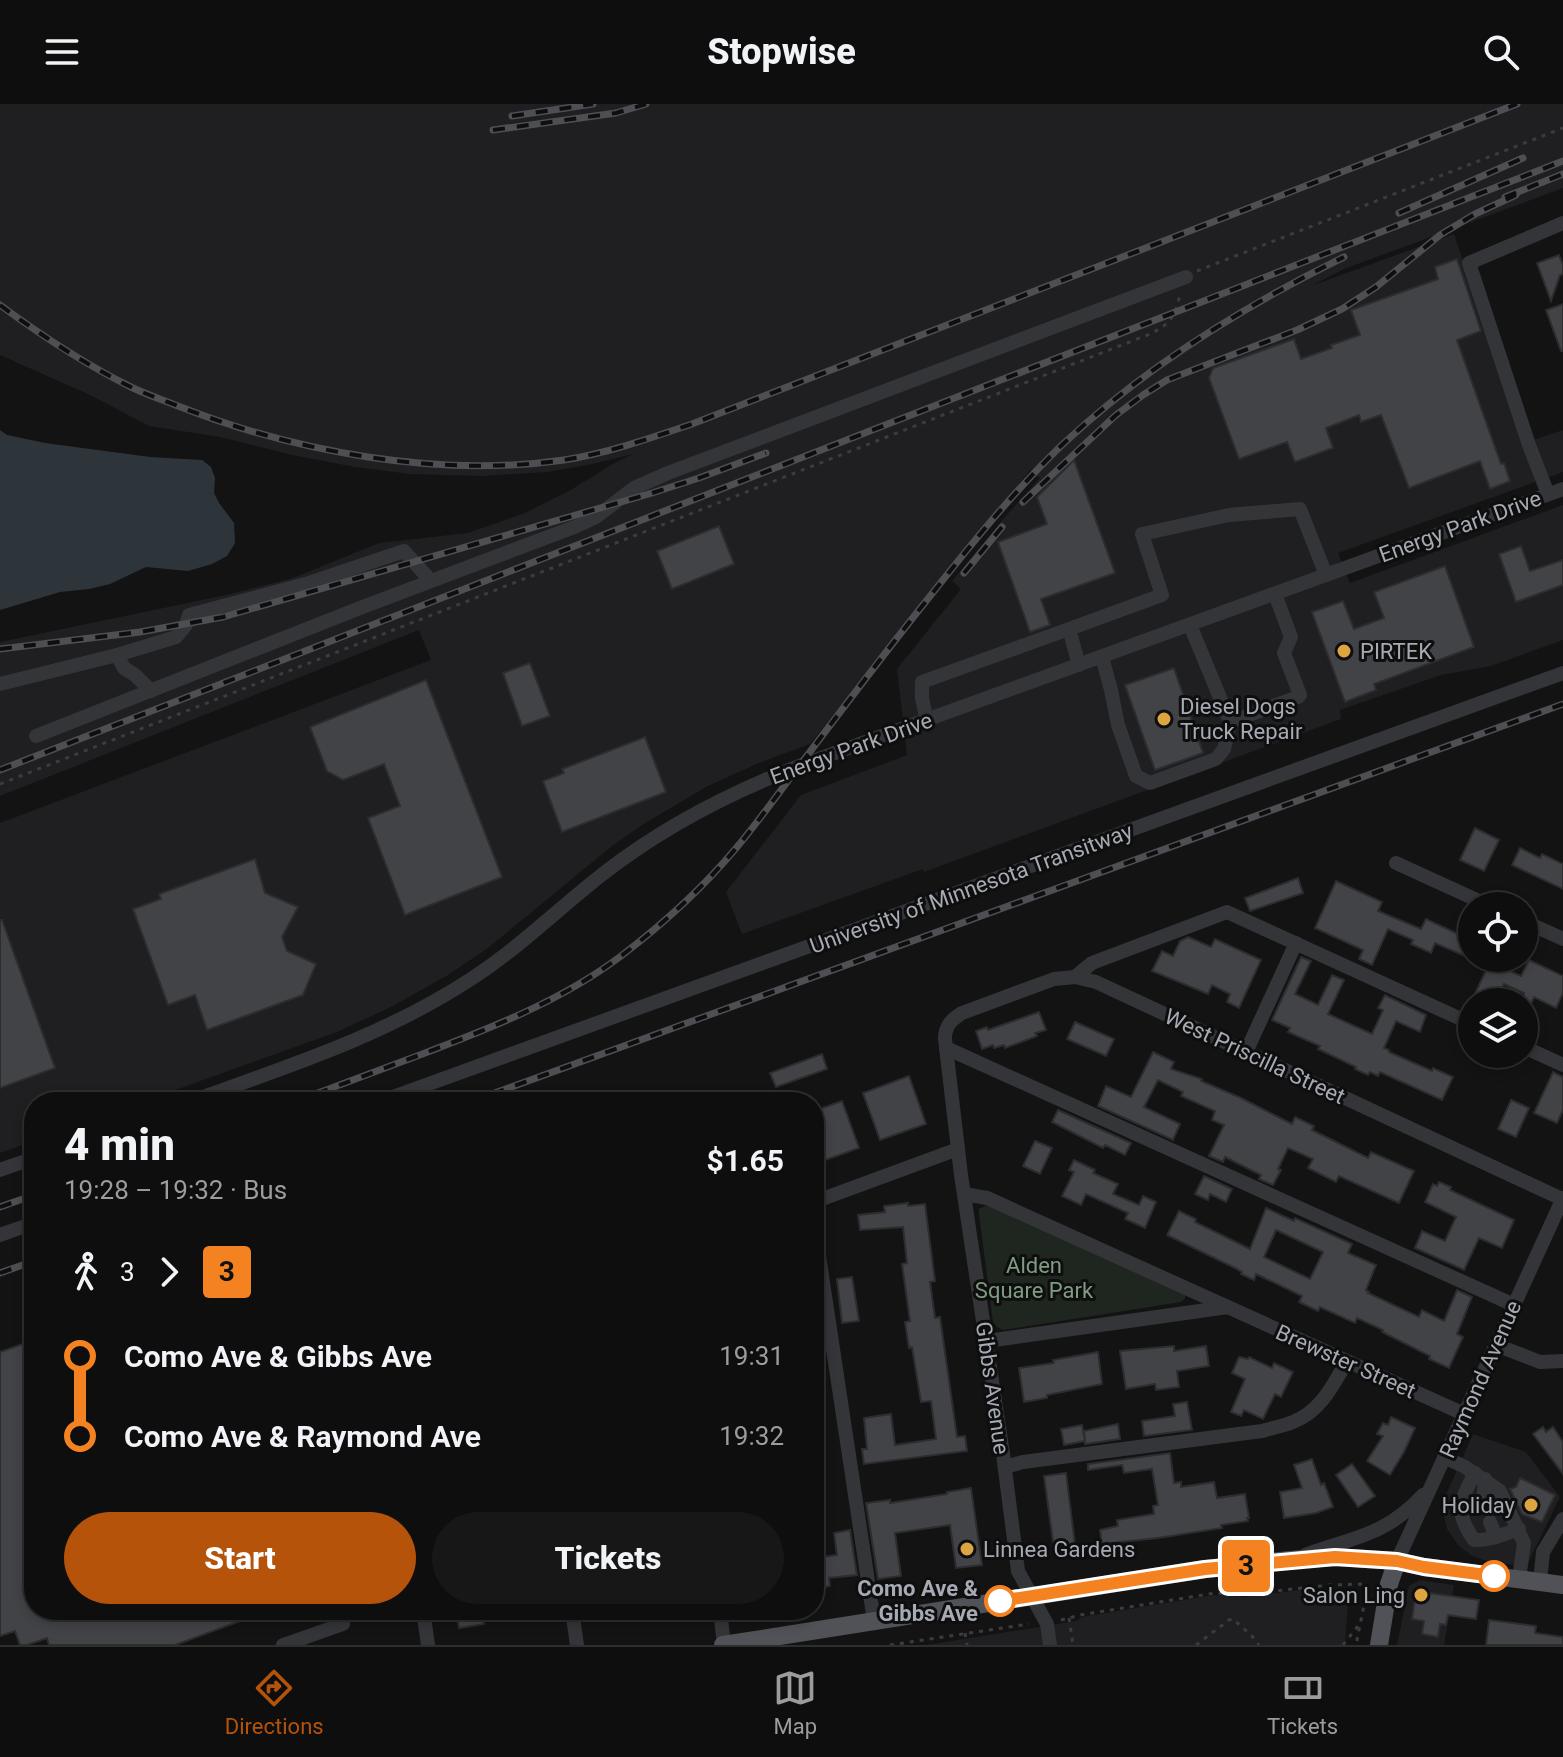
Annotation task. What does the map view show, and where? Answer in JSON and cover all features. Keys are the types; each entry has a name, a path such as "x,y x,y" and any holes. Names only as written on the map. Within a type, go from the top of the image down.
{"main road":[{"path":"724,1645 777,1641 874,1621 1205,1569 1290,1560 1335,1557 1397,1561 1563,1585"},
{"path":"1379,1645 1389,1584 1397,1561"}],"street":[{"path":"1548,494 1469,263 1563,223"},
{"path":"36,736 577,526 596,517 634,488 668,473 1186,277"},
{"name":"Energy Park Drive","path":"216,1092 345,1045 410,1015 499,959 633,851 708,806 771,776 1563,489"},
{"path":"927,721 922,682 1162,595 1142,534 1229,515 1300,509 1326,575"},
{"path":"0,684 176,637 186,625 189,615 309,583 404,551 431,581"},
{"path":"1230,722 1300,695 1284,653 1291,637 1275,594"},
{"path":"1102,657 1118,725 1136,776 1150,783 1216,759 1224,749 1230,722 1190,625"},
{"path":"1069,629 1079,665"},
{"path":"117,655 124,668 151,691"},
{"name":"University of Minnesota Transitway","path":"407,1092 1563,673"},
{"path":"1396,863 1459,892"},
{"path":"1075,977 1092,963 1227,912 1458,1018"},
{"path":"1538,927 1563,939"},
{"path":"1246,1052 1296,943"},
{"name":"Gibbs Avenue","path":"1050,1645 1047,1624 1018,1571 964,1194 945,1028 962,1013 1054,979 1075,977"},
{"name":"West Priscilla Street","path":"1075,977 1096,982 1563,1198"},
{"path":"946,1048 1514,1305"},
{"path":"1538,1053 1563,1065"},
{"path":"824,1198 958,1149"},
{"path":"0,1170 24,1162"},
{"name":"Brewster Street","path":"964,1194 987,1198 1464,1414"},
{"name":"Raymond Avenue","path":"1397,1561 1563,1198"},
{"path":"0,1235 24,1227"},
{"path":"824,1289 874,1621"},
{"path":"987,1341 1229,1307"},
{"path":"1496,1345 1540,1362 1563,1361"},
{"path":"1005,1467 1023,1462 1262,1431 1293,1422 1311,1413 1328,1395 1347,1361"},
{"path":"1444,1457 1480,1476 1500,1491 1524,1543 1519,1579"},
{"path":"1480,1476 1483,1502"},
{"path":"1480,1476 1461,1499 1460,1507 1468,1532 1474,1540 1481,1541 1519,1529"},
{"path":"1290,1560 1375,1532 1404,1513 1431,1485"},
{"path":"1540,1582 1543,1552 1563,1519"},
{"path":"1490,1522 1496,1537"},
{"path":"424,1620 428,1645"},
{"path":"573,1620 577,1645"},
{"path":"721,1620 724,1645"},
{"path":"283,1645 343,1624"}],"path":[{"path":"0,784 1150,334 1168,325 1186,277 1206,266 1563,128"},
{"path":"890,1645 1047,1624 1215,1593 1238,1595 1364,1584 1365,1600 1356,1645"},
{"path":"1069,1618 1073,1645"},
{"path":"1196,1645 1233,1619 1259,1645"},
{"path":"1343,1645 1361,1623"},
{"path":"965,1633 967,1645"}],"shaded area":[{"path":"0,104 1563,104 1563,188 1344,269 1311,286 1454,234 1524,443 1563,430 1563,472 1338,553 1350,583 1563,505 1563,640 1491,666 1441,675 1340,710 1341,719 924,872 923,869 742,934 726,892 801,795 907,755 897,669 961,589 952,581 1040,478 1030,470 810,744 706,787 642,825 488,948 391,1007 337,1032 170,1092 24,1092 24,1145 0,1153 0,823 431,660 419,630 0,796 0,642 293,578 379,543 468,533 525,513 633,454 547,472 482,476 410,474 355,467 220,437 149,426 90,395 0,355"},
{"path":"0,430 7,435 45,443 150,457 202,460 211,467 215,478 214,493 234,523 235,543 227,556 188,571 146,567 110,584 60,592 0,610"},
{"path":"1473,1434 1526,1452 1560,1497 1526,1567 1471,1555 1458,1545 1447,1529 1445,1497"},
{"path":"1420,1580 1454,1585 1444,1645 1397,1645 1409,1586"},
{"path":"1308,1589 1343,1589 1349,1592 1345,1645 927,1645 1214,1595 1243,1597"}],"green space":[{"name":"Alden Square Park","path":"985,1206 1185,1295 1185,1298 1181,1302 1003,1330 993,1322 979,1214 979,1209"}],"building":[{"path":"1559,255 1563,274 1551,301 1537,263"},
{"path":"1457,259 1481,331 1457,340 1501,464 1504,463 1510,481 1490,489 1480,461 1409,488 1381,415 1361,422 1359,415 1326,428 1333,448 1295,462 1287,442 1239,459 1209,378 1213,368 1294,339 1301,359 1332,348 1331,345 1360,335 1351,310 1438,279 1435,267"},
{"path":"1563,304 1563,351 1561,351 1546,310"},
{"path":"1074,460 1115,573 1041,599 1050,625 1030,632 998,542 1047,524 1037,497"},
{"path":"719,526 734,564 672,589 657,551"},
{"path":"1521,546 1530,571 1563,560 1563,585 1516,602 1499,554"},
{"path":"1445,566 1474,647 1374,684 1376,690 1345,702 1312,612 1343,601 1354,629 1384,618 1374,592"},
{"path":"530,663 550,716 522,726 503,673"},
{"name":"Diesel Dogs Truck Repair","path":"1174,668 1203,753 1155,770 1125,685"},
{"path":"426,680 502,877 405,915 368,818 400,806 384,764 343,780 327,771 310,727"},
{"path":"645,737 666,792 562,832 543,781 564,773 562,769"},
{"path":"1475,828 1499,840 1484,871 1460,860"},
{"path":"1520,848 1563,864 1563,889 1512,865"},
{"path":"255,859 265,893 298,907 282,937 287,951 316,964 303,995 207,1030 195,995 168,1005 133,909 161,899 159,894"},
{"path":"1298,878 1303,893 1250,911 1245,898"},
{"path":"1336,881 1382,902 1378,911 1421,929 1426,919 1458,934 1458,953 1435,943 1431,953 1411,944 1413,940 1388,929 1372,965 1359,959 1363,950 1315,928"},
{"path":"0,920 55,1068 0,1088"},
{"path":"1188,937 1211,947 1215,939 1261,960 1239,1008 1227,1002 1230,994 1212,985 1208,994 1152,971 1162,951 1173,956 1180,941"},
{"path":"1301,957 1311,961 1295,994 1318,1005 1332,975 1344,980 1328,1014 1372,1034 1383,1010 1378,1008 1385,995 1426,1015 1420,1032 1396,1021 1384,1048 1432,1071 1433,1068 1453,1077 1442,1100 1380,1072 1378,1076 1370,1072 1368,1075 1355,1069 1272,1020"},
{"path":"1538,964 1563,976 1563,993 1556,1008 1538,999 1538,988 1513,988 1504,984 1502,988 1478,988 1485,972 1512,972 1521,976 1523,972 1538,972"},
{"path":"1039,1012 1046,1030 1035,1033 1037,1036 1005,1048 1004,1045 994,1048 993,1045 982,1049 976,1031 987,1027 988,1030"},
{"path":"1075,1022 1114,1039 1106,1056 1067,1039"},
{"path":"1153,1052 1174,1062 1171,1069 1202,1079 1292,1124 1295,1117 1314,1126 1312,1130 1368,1158 1371,1152 1414,1171 1399,1203 1339,1176 1336,1182 1308,1168 1313,1159 1288,1148 1273,1185 1259,1179 1261,1175 1225,1157 1223,1162 1209,1156 1224,1125 1212,1120 1215,1111 1181,1096 1183,1092 1158,1080 1144,1107 1180,1124 1173,1140 1098,1106 1106,1086 1131,1097"},
{"path":"822,1054 827,1069 776,1087 770,1073"},
{"path":"1553,1072 1563,1077 1563,1110 1557,1123 1534,1113"},
{"path":"909,1076 926,1124 880,1140 863,1093"},
{"path":"1511,1100 1529,1108 1516,1137 1498,1129"},
{"path":"842,1101 859,1148 824,1160 824,1107"},
{"path":"1058,1110 1131,1143 1125,1155 1105,1145 1103,1148 1052,1122"},
{"path":"1035,1141 1052,1148 1040,1174 1023,1166"},
{"path":"1074,1160 1118,1184 1113,1194 1139,1205 1143,1196 1156,1202 1145,1228 1125,1219 1128,1213 1086,1194 1081,1205 1062,1196 1074,1172 1069,1170"},
{"path":"1204,1176 1232,1189 1226,1202 1210,1194 1208,1200 1195,1194"},
{"path":"1439,1182 1514,1220 1502,1248 1479,1238 1464,1270 1415,1248 1422,1231 1445,1241 1456,1217 1425,1202 1433,1184 1437,1186"},
{"path":"908,1203 908,1206 925,1204 935,1281 930,1282 935,1318 940,1317 957,1437 965,1436 967,1451 864,1464 862,1449 867,1449 864,1418 891,1414 895,1445 936,1439 931,1401 921,1402 912,1347 909,1348 905,1322 910,1321 902,1264 907,1263 903,1227 860,1230 858,1215 885,1212 884,1206"},
{"path":"1266,1208 1352,1244 1348,1253 1376,1265 1366,1290 1368,1293 1419,1317 1422,1310 1444,1321 1457,1290 1472,1297 1457,1334 1463,1337 1449,1368 1383,1330 1357,1318 1355,1323 1320,1307 1318,1311 1299,1302 1302,1296 1256,1274 1254,1280 1167,1235 1179,1211 1250,1249","holes":["1276,1230 1323,1252 1310,1279 1264,1257"]},
{"path":"852,1277 859,1321 842,1323 837,1279"},
{"path":"24,1344 24,1620 243,1620 175,1645 49,1645 47,1638 20,1645 15,1631 0,1636 0,1352"},
{"path":"1174,1346 1174,1351 1206,1346 1209,1366 1177,1371 1179,1387 1156,1390 1155,1384 1126,1389 1120,1351"},
{"path":"1098,1352 1102,1384 1024,1402 1019,1368"},
{"path":"1239,1357 1249,1357 1272,1368 1274,1363 1293,1372 1281,1397 1275,1394 1263,1419 1244,1410 1241,1416 1231,1412 1245,1379 1232,1373"},
{"path":"1187,1402 1192,1430 1144,1436 1142,1421 1175,1416 1173,1404"},
{"path":"1391,1417 1415,1428 1390,1475 1367,1461 1383,1436 1377,1434 1383,1423 1388,1425"},
{"path":"1118,1424 1120,1439 1085,1444 1084,1431"},
{"path":"1082,1425 1085,1441 1064,1445 1061,1429"},
{"path":"1543,1427 1546,1432 1553,1427 1563,1442 1563,1474 1533,1434"},
{"path":"1170,1453 1174,1483 1181,1482 1181,1487 1214,1482 1217,1498 1245,1494 1248,1521 1221,1525 1222,1528 1102,1544 1100,1530 1118,1526 1117,1520 1154,1514 1153,1506 1158,1505 1152,1469 1124,1473 1122,1465 1088,1470 1088,1464"},
{"path":"1312,1459 1333,1507 1284,1518 1280,1492 1302,1488 1294,1465"},
{"path":"1352,1464 1375,1496 1358,1507 1336,1475"},
{"path":"1066,1473 1076,1553 1055,1556 1044,1476"},
{"name":"Holiday","path":"1520,1478 1555,1495 1542,1522 1522,1514 1510,1489 1516,1487"},
{"name":"Linnea Gardens","path":"971,1488 982,1565 956,1568 950,1525 895,1533 901,1576 878,1579 866,1503 890,1500 890,1503"},
{"path":"850,1530 857,1575 829,1578 830,1586 824,1587 824,1557 837,1555 834,1533"},
{"path":"1416,1591 1479,1600 1476,1619 1448,1615 1446,1625 1440,1624 1438,1637 1422,1634 1424,1621 1412,1619"},
{"path":"458,1620 483,1620 484,1624 459,1628"},
{"path":"1489,1620 1536,1626 1535,1633 1563,1637 1563,1645 1486,1645"}],"railway":[{"path":"512,116 593,104"},
{"path":"493,130 616,113 646,104"},
{"path":"0,305 65,350 133,388 270,436 368,457 418,463 516,465 564,460 613,449 692,424 1517,104"},
{"path":"1399,213 1523,158"},
{"path":"0,770 1563,161"},
{"path":"1505,197 1563,174"},
{"path":"1023,502 1116,415 1167,380 1297,330 1342,309 1376,287 1440,235 1516,195"},
{"path":"321,1092 523,1013 598,972 637,944 696,891 737,847 962,556 1011,498 1063,444 1127,390 1196,340 1269,296 1344,257"},
{"path":"0,649 140,632 223,617 652,493 766,453"},
{"path":"964,573 1002,527"},
{"path":"497,1092 1563,704"},
{"path":"0,1207 24,1199"},
{"path":"0,1273 24,1265"}],"bus line":[{"name":"3","path":"1000,1601 1205,1569 1335,1557 1397,1561 1494,1576"}],"place":[{"name":"PIRTEK","path":"1344,651"},
{"name":"Diesel Dogs Truck Repair","path":"1164,719"},
{"name":"Holiday","path":"1531,1505"},
{"name":"Linnea Gardens","path":"967,1549"},
{"name":"Salon Ling","path":"1421,1595"},
{"name":"Como Ave & Gibbs Ave","path":"1000,1601"}]}
